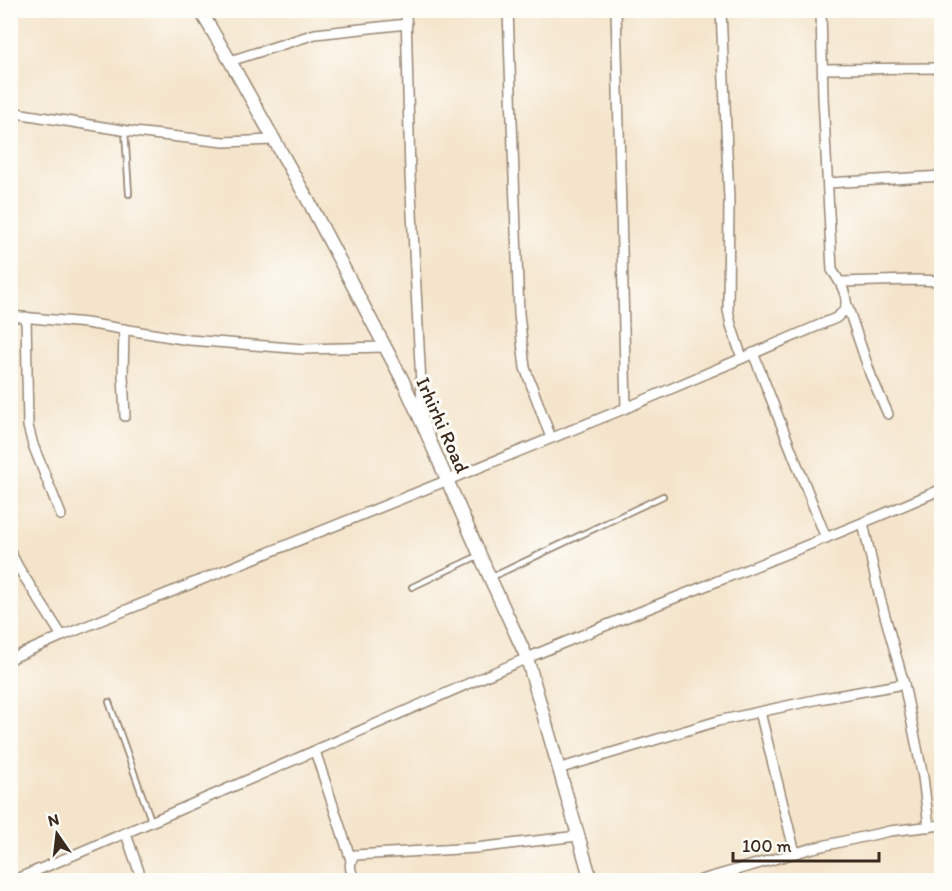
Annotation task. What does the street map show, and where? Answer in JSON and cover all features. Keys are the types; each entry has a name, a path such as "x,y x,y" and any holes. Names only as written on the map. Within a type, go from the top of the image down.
{"street":[{"name":"Irhirhi Road","path":"200,10 309,202 402,379 423,424 527,658 591,880"},
{"path":"406,10 410,174 423,424"},
{"path":"508,10 519,314 525,368 551,438"},
{"path":"615,10 626,408"},
{"path":"721,10 729,199 728,310 742,358"},
{"path":"821,10 832,270 840,282 868,368 888,414"},
{"path":"230,61 315,34 407,24"},
{"path":"823,69 942,68"},
{"path":"10,112 125,131 224,142 274,140"},
{"path":"828,183 942,176"},
{"path":"840,282 942,281"},
{"path":"10,659 626,408 836,318 844,312 846,302"},
{"path":"10,316 86,323 189,340 303,349 385,346"},
{"path":"26,317 28,426 33,446 61,515"},
{"path":"124,329 125,416"},
{"path":"753,353 826,538"},
{"path":"14,880 152,823 527,658 942,489"},
{"path":"863,523 880,598 904,684 923,777 929,826"},
{"path":"10,551 62,636"},
{"path":"558,769 718,721 819,699 904,684"},
{"path":"760,712 795,853"},
{"path":"315,751 351,860 350,866 354,880"},
{"path":"700,880 795,853 890,831 942,825"},
{"path":"126,834 142,880"},
{"path":"351,860 355,855 476,848 578,836"}],"lane":[{"path":"125,131 129,194"},
{"path":"490,578 663,496"},
{"path":"412,587 480,555"},
{"path":"109,702 152,823"}]}
